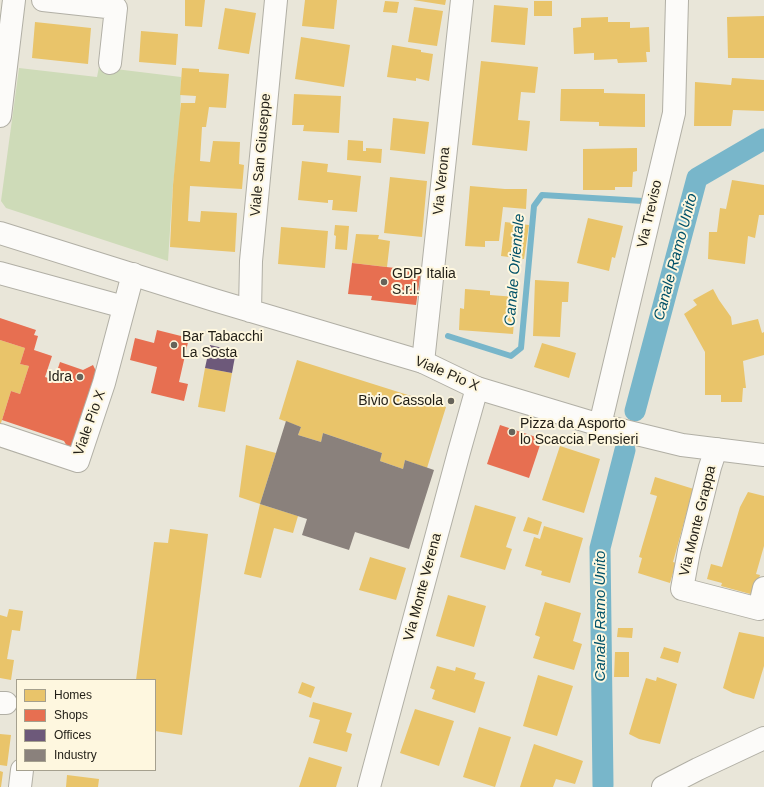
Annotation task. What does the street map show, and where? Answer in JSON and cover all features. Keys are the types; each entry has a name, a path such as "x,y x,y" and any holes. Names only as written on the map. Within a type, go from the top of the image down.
{"street":[{"path":"0,116 14,0"},
{"path":"43,0 116,8 110,64"},
{"name":"Viale San Giuseppe","path":"250,310 251,261 276,0"},
{"name":"Via Verona","path":"423,362 462,0"},
{"name":"Via Treviso","path":"600,425 674,113 677,0"},
{"name":"Viale Pio X","path":"0,233 423,362 478,388 600,425 675,444 764,455"},
{"path":"0,273 124,308"},
{"name":"Viale Pio X","path":"0,435 78,461 104,383 133,274"},
{"name":"Via Monte Verena","path":"369,787 457,459 478,388"},
{"name":"Via Monte Grappa","path":"716,450 689,551 682,589 759,609 764,588"},
{"path":"663,787 697,778 764,738"},
{"path":"20,787 22,771"}],"green space":[{"path":"99,67 181,77 180,124 173,185 168,261 6,208 1,201 19,68 97,77"}],"building: Homes":[{"path":"185,0 205,0 202,27 185,26"},
{"path":"305,0 337,0 334,29 302,26"},
{"path":"413,0 446,0 445,5"},
{"path":"385,1 399,2 397,13 383,12"},
{"path":"534,1 552,1 552,16 534,16"},
{"path":"494,5 528,8 525,45 491,42"},
{"path":"414,7 443,11 437,46 408,42"},
{"path":"225,8 256,13 249,54 218,49"},
{"path":"764,16 764,58 728,58 727,17"},
{"path":"608,17 608,22 630,22 630,28 649,27 650,52 646,52 647,62 618,63 617,59 594,60 594,53 574,54 573,28 581,27 581,18"},
{"path":"35,22 91,28 88,64 32,58"},
{"path":"141,31 178,34 176,65 139,62"},
{"path":"301,37 350,45 344,87 295,79"},
{"path":"392,45 421,50 421,52 433,54 429,81 416,78 416,81 387,77"},
{"path":"481,61 538,67 535,93 521,92 518,120 530,121 527,151 472,145"},
{"path":"182,68 199,69 199,72 229,74 226,108 209,107 206,127 202,127 200,161 210,162 213,141 240,142 239,164 244,165 242,189 190,186 188,221 200,222 201,211 237,213 235,252 170,247 173,185 181,103 195,103 196,96 180,95"},
{"path":"732,78 764,80 764,111 733,110 731,126 694,126 695,82 731,85"},
{"path":"561,89 604,89 604,93 645,94 645,127 599,126 599,122 560,121"},
{"path":"294,94 341,96 339,133 303,131 304,125 292,125"},
{"path":"393,118 429,122 425,154 390,150"},
{"path":"348,140 363,141 363,151 366,151 366,148 382,149 381,163 347,160"},
{"path":"637,148 637,171 633,172 632,187 615,187 615,190 583,190 583,149"},
{"path":"302,161 328,164 327,172 361,176 357,212 332,210 333,200 328,200 328,203 298,200"},
{"path":"390,177 427,181 422,237 384,233"},
{"path":"732,180 764,185 764,215 759,215 755,238 748,236 745,264 708,259 709,232 717,232 720,208 726,209"},
{"path":"470,186 527,189 526,209 503,207 499,241 485,241 485,247 465,246"},
{"path":"588,218 623,226 615,258 612,257 609,271 577,263"},
{"path":"505,222 529,225 524,259 501,256"},
{"path":"335,225 349,226 347,250 335,249"},
{"path":"281,227 328,231 325,268 278,264"},
{"path":"356,234 379,235 378,239 390,241 387,267 352,263"},
{"path":"535,280 569,282 568,302 562,302 560,337 533,336"},
{"path":"465,289 490,291 490,295 516,297 513,334 459,330 460,308 464,309"},
{"path":"713,289 731,317 732,325 758,319 762,333 764,332 764,355 743,361 746,388 743,388 742,402 721,402 721,395 705,395 705,352 684,314 697,305 693,300"},
{"path":"0,340 25,348 20,364 29,366 20,394 11,391 1,423 0,423"},
{"path":"542,343 576,353 569,378 534,367"},
{"path":"297,360 446,407 427,468 405,460 403,469 380,461 382,453 323,433 321,442 298,435 301,427 279,419"},
{"path":"205,368 232,373 225,412 198,407"},
{"path":"246,445 276,453 260,504 239,497"},
{"path":"560,446 600,459 584,513 542,500"},
{"path":"655,477 697,490 692,509 688,508 673,562 676,563 670,583 638,573 642,558 639,557 657,496 650,494"},
{"path":"748,492 764,496 764,546 756,574 760,575 754,595 721,586 722,583 707,579 711,564 722,567 740,507"},
{"path":"260,504 298,516 293,533 274,528 261,578 244,574"},
{"path":"475,505 516,517 506,547 512,549 505,570 460,557"},
{"path":"528,517 542,522 538,535 523,531"},
{"path":"544,526 583,538 570,583 541,575 542,571 525,566 534,537 540,539"},
{"path":"170,529 208,534 182,735 156,731 156,679 136,679 154,542 168,543"},
{"path":"370,557 406,568 396,600 359,590"},
{"path":"448,595 486,606 474,647 436,636"},
{"path":"545,602 581,613 573,641 582,644 574,670 533,658 540,637 535,635"},
{"path":"9,609 23,611 20,631 12,630 7,659 14,660 11,680 0,678 0,615 7,617"},
{"path":"618,628 633,628 632,638 617,637"},
{"path":"739,632 764,637 764,666 754,699 733,693 723,688"},
{"path":"664,647 681,652 678,663 660,658"},
{"path":"615,652 629,652 629,677 614,677"},
{"path":"437,666 455,671 456,667 476,673 474,679 485,682 475,713 432,699 435,690 430,688"},
{"path":"538,675 573,686 557,736 523,726"},
{"path":"657,677 677,684 660,744 639,739 629,734 646,678 656,681"},
{"path":"302,682 315,687 311,698 298,693"},
{"path":"313,702 352,713 346,732 352,734 347,752 313,743 320,720 309,717"},
{"path":"415,709 454,721 439,766 400,753"},
{"path":"479,727 511,737 495,787 463,777"},
{"path":"0,734 11,735 7,766 0,765"},
{"path":"534,744 583,761 575,784 556,779 553,787 520,787"},
{"path":"309,757 342,767 336,787 299,787"},
{"path":"0,771 3,772 1,787 0,787"},
{"path":"67,775 99,779 98,787 66,787"}],"building: Shops":[{"name":"GDP Italia S.r.l.","path":"352,263 421,271 416,305 371,300 372,296 348,294"},
{"path":"0,318 36,330 34,335 38,336 34,350 52,356 45,377 54,380 60,362 83,370 93,365 98,375 74,444 68,448 64,441 2,420 11,391 20,394 29,366 20,364 25,348 0,340"},
{"path":"157,330 189,338 179,382 188,384 184,401 151,393 157,367 130,360 135,338 154,343"},
{"path":"500,425 542,439 529,478 487,464"}],"building: Offices":[{"path":"210,345 236,351 232,373 205,368"}],"building: Industry":[{"path":"286,421 301,427 298,435 321,442 323,433 382,453 380,461 403,469 405,460 434,470 409,549 355,532 349,550 302,535 307,519 260,504"}],"waterway":[{"name":"Canale Ramo Unito","path":"635,411 697,178 764,139"},
{"name":"Canale Orientale","path":"448,336 511,356 521,348 534,206 542,195 643,201"},
{"name":"Canale Ramo Unito","path":"603,785 600,548 625,450"}],"place":[{"name":"GDP Italia S.r.l.","path":"384,282"},
{"name":"Bar Tabacchi La Sosta","path":"174,345"},
{"name":"Idra","path":"80,377"},
{"name":"Bivio Cassola","path":"451,401"},
{"name":"Pizza da Asporto lo Scaccia Pensieri","path":"512,432"}]}
